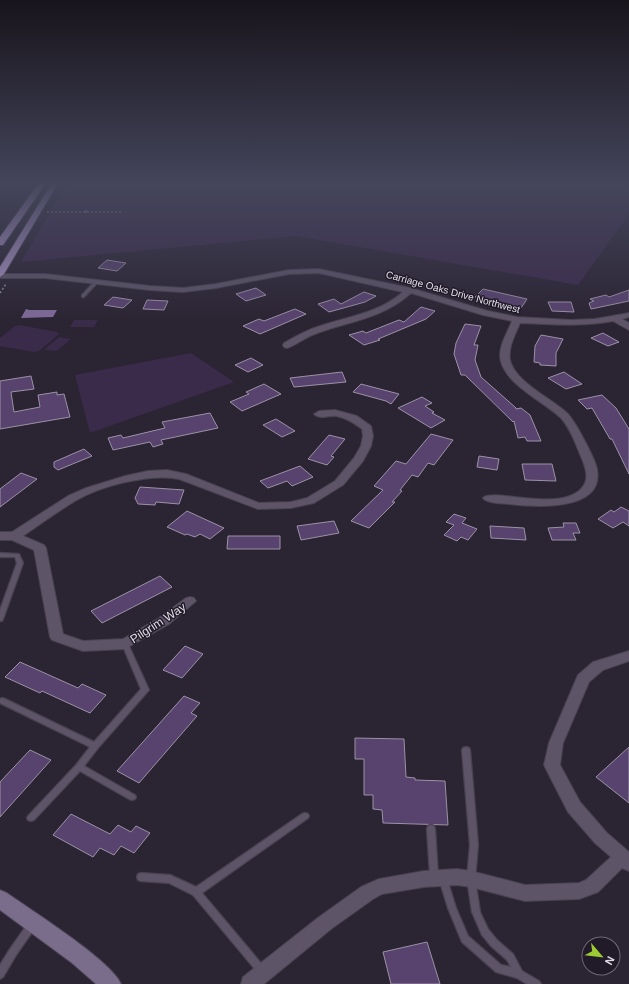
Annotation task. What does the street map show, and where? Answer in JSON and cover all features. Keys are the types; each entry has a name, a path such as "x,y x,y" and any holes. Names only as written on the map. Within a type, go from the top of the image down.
{"highway":[{"path":"0,243 10,229"},
{"path":"0,275 28,229"}],"street":[{"name":"Carriage Oaks Drive Northwest","path":"58,278 150,288 188,289 216,286 289,272 308,271 334,274 410,290 486,313 517,320 570,324 629,315"},
{"path":"0,275 45,276 58,278"},
{"path":"3,282 42,281 58,278"},
{"path":"287,345 311,332 383,311 396,303 410,290"},
{"path":"616,318 629,327"},
{"path":"489,498 538,503 559,502 573,498 586,490 591,485 593,475 592,469 566,419 555,408 516,378 508,368 504,358 505,349 517,320"},
{"path":"14,536 72,498 90,490 148,474 167,473 182,476 258,506 291,505 310,501 339,483 358,459 366,446 368,436 367,428 354,418 335,413 319,414"},
{"path":"0,536 14,536 40,548 56,637 83,646 125,644"},
{"name":"Pilgrim Way","path":"125,644 164,621 190,601"},
{"path":"250,984 325,924 367,893 379,887 390,884 438,878 471,879 525,893 579,891 592,886 625,860 601,838 574,807 552,765 556,743 583,679 598,666 629,656"},
{"path":"0,899 79,956 111,984"}],"lane":[{"path":"83,296 96,282"},
{"path":"0,555 17,555 20,563 0,620"},
{"path":"31,818 79,767 95,746 145,690 125,644"},
{"path":"2,701 95,746"},
{"path":"466,750 474,845 471,879 476,912 485,932 494,943 510,957 519,974"},
{"path":"79,767 132,797"},
{"path":"196,892 305,816"},
{"path":"431,829 438,878 465,939 499,969 519,974 536,984"},
{"path":"141,878 170,879 196,892 263,973"},
{"path":"0,974 13,952 34,924"}],"path":[{"path":"0,293 3,282"}],"shaded area":[{"path":"40,229 618,229 578,285 296,236 21,262"},
{"path":"26,309 57,310 53,317 21,318"},
{"path":"74,320 98,320 94,327 70,327"},
{"path":"20,325 57,332 59,334 39,351 34,352 0,346 0,338 15,326"},
{"path":"59,337 71,339 57,351 44,350"},
{"path":"191,353 234,382 90,433 75,375"}],"building":[{"path":"107,260 126,263 117,271 98,268"},
{"path":"256,288 266,295 246,301 236,294"},
{"path":"483,289 527,299 521,308 475,297"},
{"path":"629,290 629,301 591,309 589,303 594,301 590,299 606,295 609,297"},
{"path":"364,292 376,296 365,302 329,312 318,304 334,299 341,304"},
{"path":"113,297 132,300 123,308 104,305"},
{"path":"147,300 168,301 164,310 143,309"},
{"path":"548,302 571,302 574,312 552,311"},
{"path":"421,307 435,311 426,319 378,339 380,340 364,345 349,335 363,331 366,333 399,320 404,322"},
{"path":"295,309 306,314 260,334 243,326 259,319 264,321"},
{"path":"465,324 481,326 474,345 478,345 475,360 481,377 516,409 521,408 530,415 541,441 527,441 525,437 518,438 514,421 513,422 465,375 461,375 454,354 456,343"},
{"path":"603,333 619,342 608,346 591,338"},
{"path":"541,335 563,339 556,353 556,366 540,365 540,363 534,362 535,346"},
{"path":"251,358 263,365 248,372 235,365"},
{"path":"342,372 346,382 294,387 290,378"},
{"path":"564,372 582,384 566,389 548,378"},
{"path":"31,376 34,389 11,392 14,412 40,407 38,395 57,392 57,395 64,394 70,417 0,429 0,381"},
{"path":"264,384 281,394 242,411 230,402 249,394 246,392"},
{"path":"361,384 399,394 391,404 386,401 353,392"},
{"path":"602,395 616,408 629,429 629,474 612,439 610,439 592,408 587,409 578,400"},
{"path":"422,397 432,403 425,406 434,412 432,413 445,420 431,428 398,408"},
{"path":"210,413 218,428 161,440 163,444 153,447 150,442 113,450 108,438 121,435 123,438 165,428 162,422"},
{"path":"276,419 295,431 282,437 263,425"},
{"path":"431,434 453,440 434,465 428,463 418,477 412,475 400,490 402,491 392,502 395,502 369,528 351,521 383,490 374,486 396,461 406,464"},
{"path":"329,435 345,439 331,456 334,457 327,465 308,459"},
{"path":"84,449 92,456 58,470 54,467 54,462"},
{"path":"479,456 499,459 497,470 477,467"},
{"path":"522,464 552,464 556,481 525,480"},
{"path":"300,466 313,477 292,486 287,481 268,488 260,481"},
{"path":"21,473 37,479 0,507 0,489"},
{"path":"140,487 184,490 179,504 156,502 155,505 138,504 135,498"},
{"path":"621,507 629,511 629,526 623,522 613,528 598,519 611,510 614,512"},
{"path":"187,511 224,528 210,539 200,534 195,537 187,534 185,535 167,527"},
{"path":"454,514 466,518 462,523 477,529 468,540 461,537 457,541 444,535 454,525 446,522"},
{"path":"334,521 339,533 301,540 297,526"},
{"path":"563,523 576,523 580,533 573,533 576,540 552,540 548,528 564,527"},
{"path":"490,526 524,528 526,540 491,538"},
{"path":"228,536 280,536 280,549 227,549"},
{"path":"160,576 172,587 102,623 91,611"},
{"path":"185,646 203,654 182,678 163,670"},
{"path":"20,662 78,688 82,684 106,695 90,713 42,691 40,693 5,677"},
{"path":"184,696 200,703 191,713 197,716 139,783 117,771"},
{"path":"355,738 404,739 406,777 415,778 415,780 445,781 448,825 383,823 382,810 373,809 373,795 364,795 364,759 355,759"},
{"path":"629,747 629,803 596,777"},
{"path":"30,750 51,760 0,817 0,782"},
{"path":"71,814 110,834 118,825 131,832 136,826 150,833 134,853 121,846 114,855 100,848 93,857 53,835"},
{"path":"427,942 440,984 391,984 383,952"}]}
